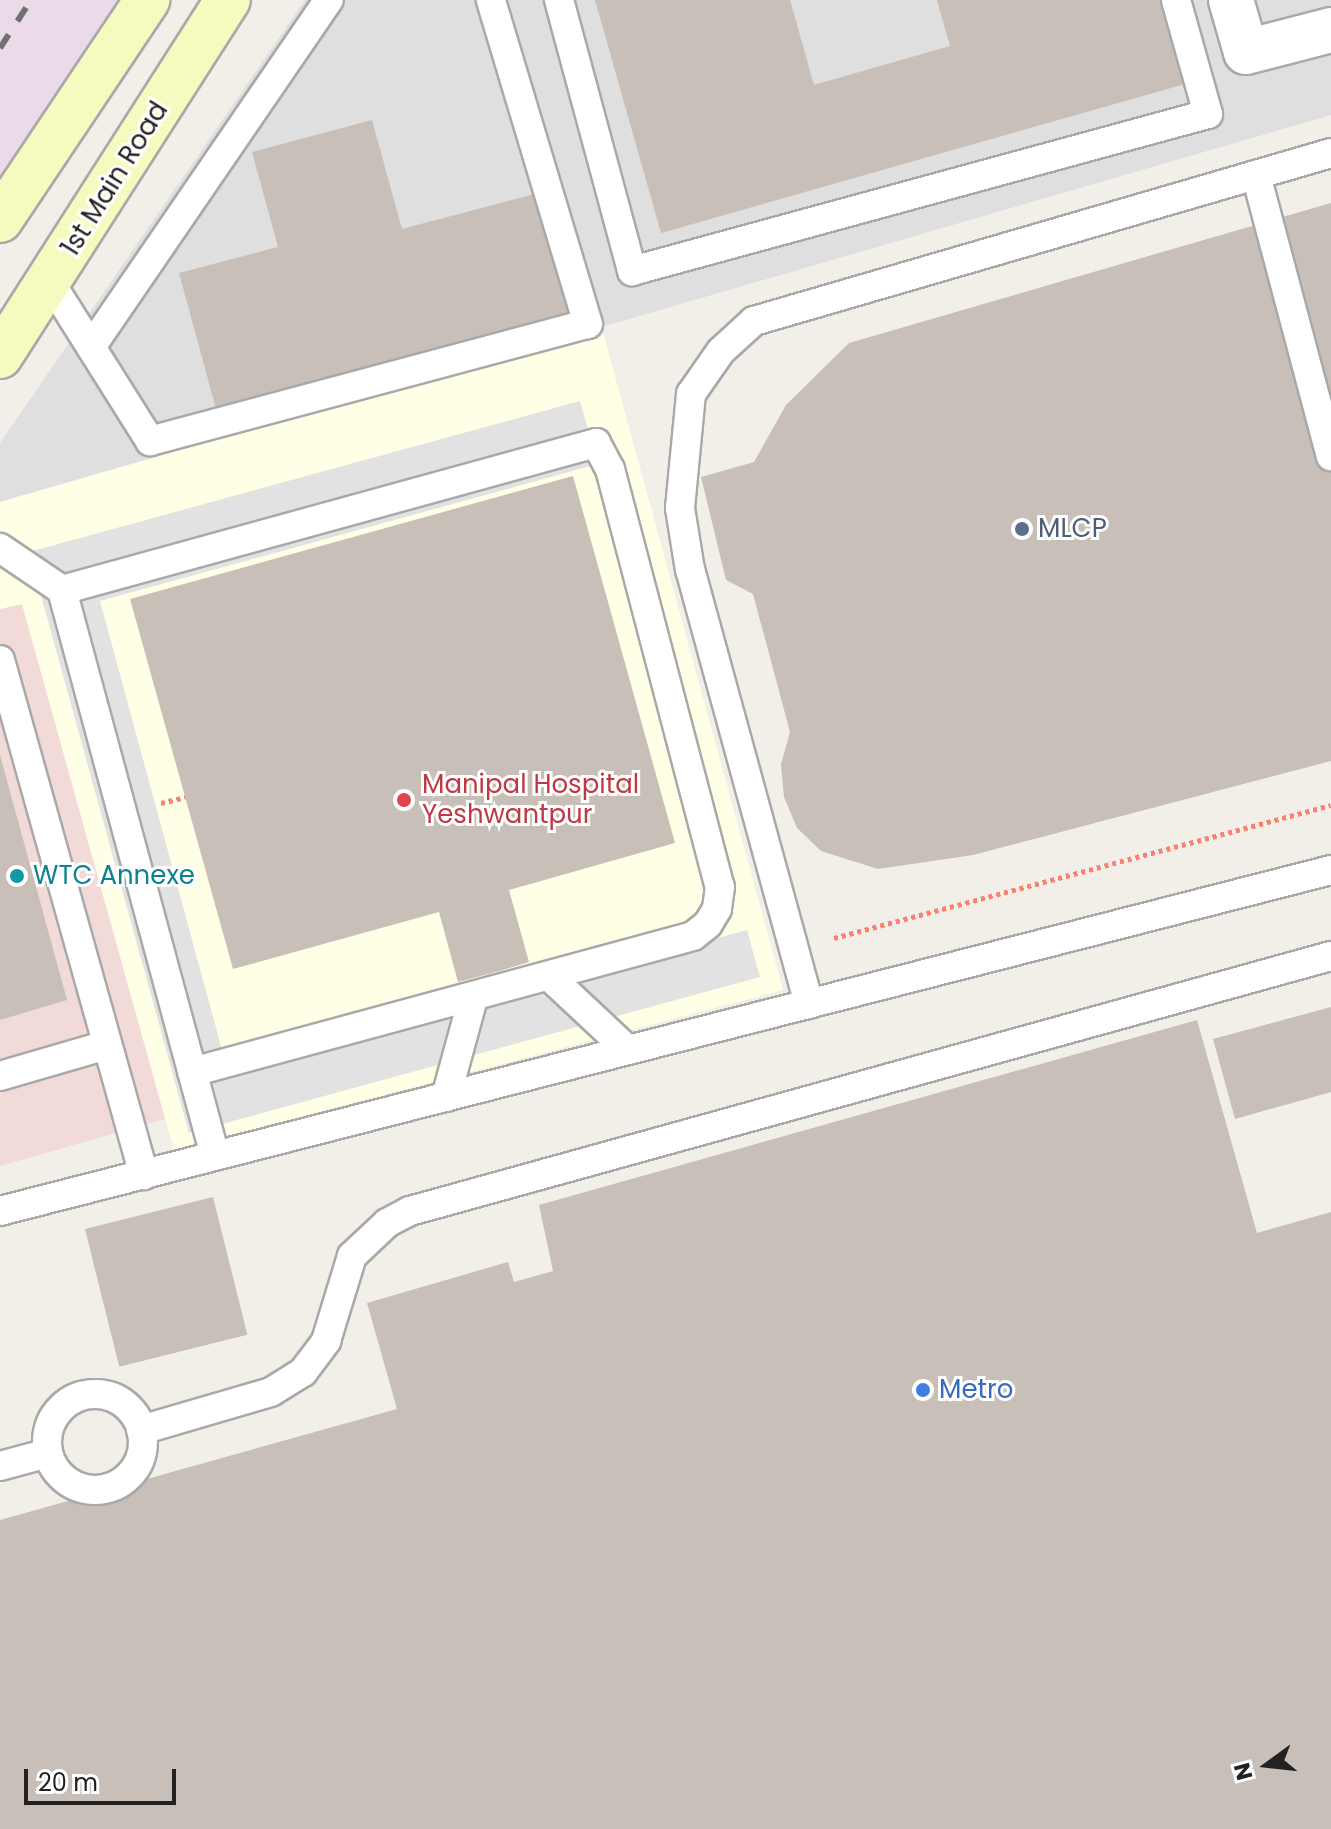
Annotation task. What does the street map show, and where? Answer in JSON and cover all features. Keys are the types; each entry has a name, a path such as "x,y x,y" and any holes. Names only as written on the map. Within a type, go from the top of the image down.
{"main road":[{"path":"0,220 147,0"},
{"name":"1st Main Road","path":"0,356 228,0"}],"street":[{"path":"1231,0 1246,52 1331,30"}],"lane":[{"path":"91,347 329,0"},
{"path":"50,282 150,441 588,324 491,0"},
{"path":"559,0 632,271 1208,114 1176,0"},
{"path":"809,1004 690,570 680,508 691,394 721,351 754,321 1331,153"},
{"path":"1256,175 1331,456"},
{"path":"62,590 596,443 602,447 720,887 717,909 693,936 192,1072"},
{"path":"0,548 62,590 215,1156"},
{"path":"0,660 144,1175"},
{"path":"0,1211 1331,870"},
{"path":"141,1430 271,1392 303,1372 326,1341 352,1256 387,1223 410,1211 1331,956"},
{"path":"550,977 628,1050"},
{"path":"446,1097 473,998"},
{"path":"0,1076 107,1045"},
{"path":"80,1395 118,1399 141,1430 136,1468 108,1488 74,1485 48,1453 51,1421 80,1395"},
{"path":"0,1466 48,1453"}],"path":[{"path":"794,948 1331,805"}],"shaded area":[{"path":"0,0 161,0 0,246"},
{"path":"305,0 1331,0 1331,115 0,502 0,443"},
{"name":"Manipal Hospital Yeshwantpur","path":"602,329 783,990 174,1150 22,604 0,609 0,502"},
{"path":"580,401 598,464 100,601 228,1072 747,930 760,977 189,1133 29,552"},
{"name":"WTC Annexe","path":"22,604 165,1119 0,1166 0,609"}],"building":[{"path":"595,0 790,0 814,85 950,46 937,0 1161,0 1185,84 661,233"},
{"path":"372,120 402,229 538,193 570,314 216,409 179,273 278,247 252,152"},
{"name":"MLCP","path":"1331,203 1331,761 973,855 878,869 821,851 797,828 784,797 781,764 790,732 753,594 726,580 701,477 754,462 786,405 849,343"},
{"path":"573,476 675,843 509,890 529,962 503,970 458,982 439,912 233,969 130,599"},
{"name":"WTC Annexe","path":"0,755 67,1000 0,1020"},
{"path":"1331,1007 1331,1092 1235,1119 1213,1039"},
{"name":"Metro","path":"1197,1020 1257,1233 1331,1212 1331,1829 0,1829 0,1520 397,1409 367,1303 508,1262 514,1282 553,1271 539,1205"},
{"path":"213,1197 247,1335 119,1367 85,1229"}],"railway":[{"path":"0,48 31,0"}],"place":[{"name":"MLCP","path":"1022,529"},
{"name":"Manipal Hospital Yeshwantpur","path":"404,800"},
{"name":"WTC Annexe","path":"17,876"},
{"name":"Metro","path":"923,1390"}]}
